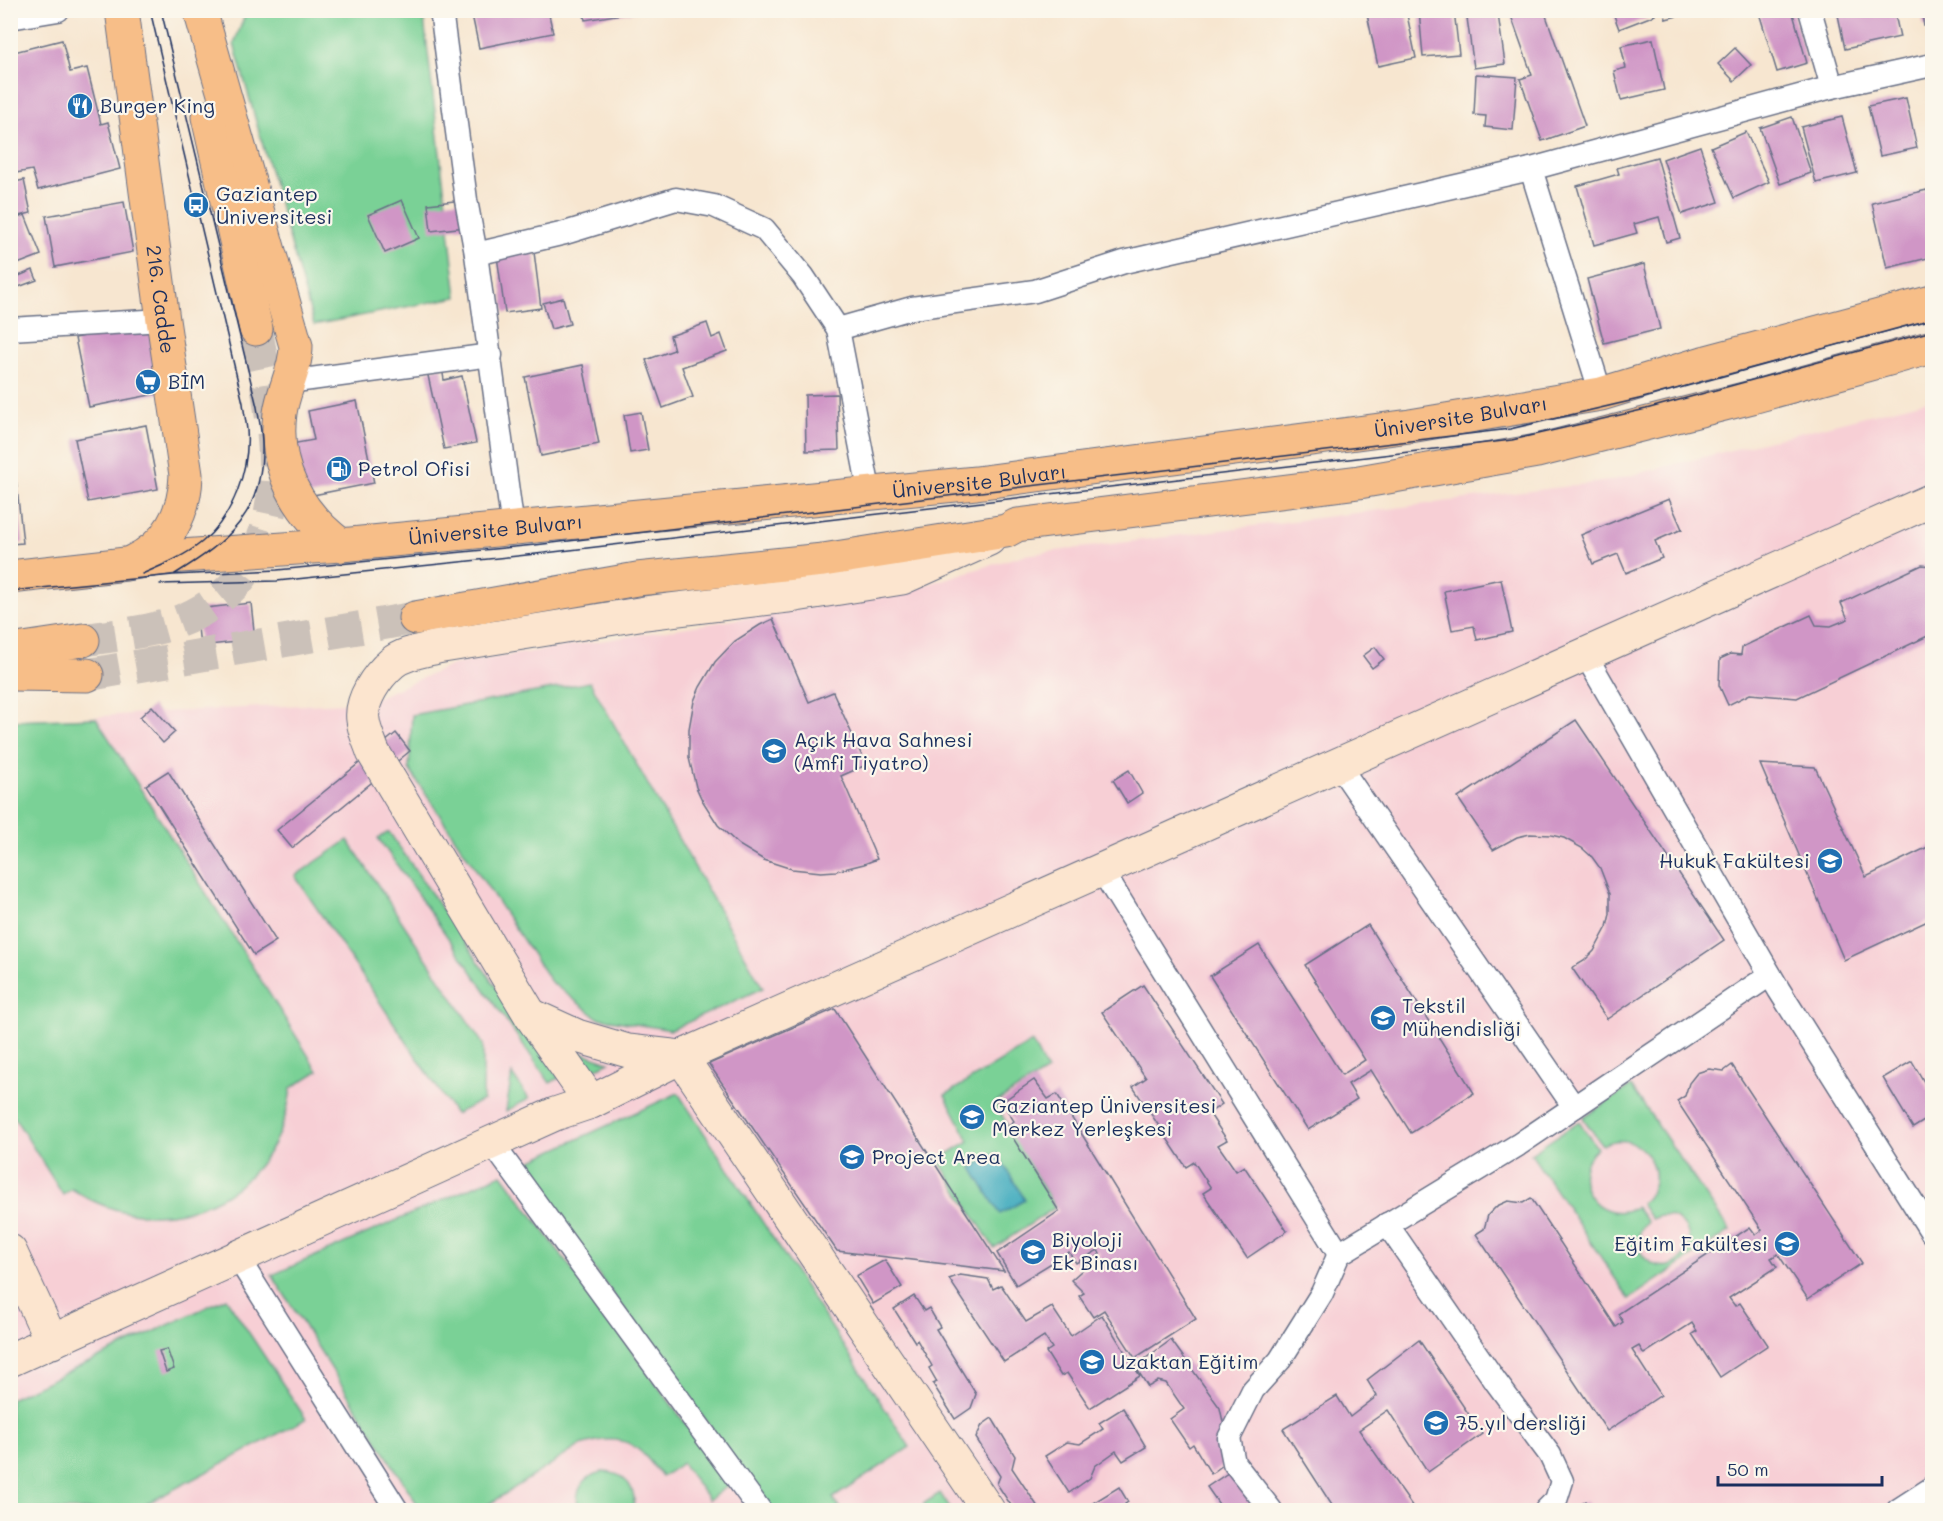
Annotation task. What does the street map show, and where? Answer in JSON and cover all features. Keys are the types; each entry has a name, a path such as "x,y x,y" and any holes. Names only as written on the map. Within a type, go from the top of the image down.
{"main road":[{"name":"216. Cadde","path":"122,10 185,469 185,494 180,513 167,535 149,553 126,564"},
{"path":"184,10 256,328"},
{"path":"200,10 215,68 294,333 296,359 280,413 281,456 287,478 308,516 323,532 341,545"},
{"name":"Üniversite Bulvarı","path":"10,577 181,556 341,545 870,495 1398,428 1601,394 1703,363 1932,302"},
{"path":"415,618 637,579 823,560 1006,531 1017,525 1359,482 1538,451 1752,397 1932,347"},
{"path":"10,651 83,640"},
{"path":"10,674 87,675"}],"street":[{"path":"10,18 58,10"},
{"path":"441,10 466,200 491,355 513,529"},
{"path":"1810,10 1832,87"},
{"path":"838,329 912,308 1035,291 1124,262 1531,169 1832,87 1932,65"},
{"path":"1531,169 1601,394"},
{"path":"476,254 565,233 676,199 714,206 764,229 803,276 838,329 870,495"},
{"path":"10,329 163,320"},
{"path":"288,382 491,355"},
{"path":"10,1360 555,1114 591,1102 681,1057 1101,869 1932,500"},
{"path":"591,1102 531,1016 371,746 362,718 365,700 377,681 393,662 415,652 437,647 611,618 796,595 902,578 1006,531"},
{"path":"1585,654 1770,975 1932,1233"},
{"path":"1338,764 1574,1107"},
{"path":"1101,869 1339,1254"},
{"path":"1271,1510 1234,1463 1229,1438 1253,1390 1280,1360 1322,1293 1339,1254 1518,1144 1770,975"},
{"path":"531,1016 577,1036 628,1052 681,1057"},
{"path":"681,1057 988,1510"},
{"path":"492,1143 760,1510"},
{"path":"1387,1224 1496,1382 1550,1455 1562,1481 1556,1500 1546,1510"},
{"path":"10,1251 52,1342"},
{"path":"238,1258 397,1510"},
{"path":"1898,1510 1932,1488"}],"shaded area":[{"name":"Gaziantep Üniversitesi Merkez Yerleşkesi","path":"1932,399 1932,1510 11,1510 11,723 143,713 366,702 455,664 895,594 1024,555 1609,481"}],"green space":[{"path":"273,10 423,11 457,297 314,325 234,44 245,15"},
{"path":"590,682 763,988 671,1030 598,1018 551,982 409,769 412,715"},
{"path":"96,718 318,1071 291,1088 282,1126 264,1159 240,1184 211,1203 178,1213 143,1214 107,1207 72,1189 63,1195 11,1112 11,721"},
{"path":"389,832 559,1078 550,1083 378,838"},
{"path":"348,840 483,1044 483,1100 455,1114 295,876"},
{"path":"1032,1042 1047,1071 995,1103 1055,1208 994,1248 938,1160 969,1141 945,1095"},
{"path":"569,1048 609,1062 587,1073"},
{"path":"512,1074 529,1099 506,1111"},
{"path":"1631,1086 1730,1231 1629,1299 1531,1154 1579,1121 1597,1148 1588,1160 1584,1172 1585,1185 1590,1196 1598,1205 1609,1210 1622,1211 1636,1207 1647,1222 1638,1240 1642,1255 1656,1265 1666,1266 1676,1263 1688,1248 1689,1238 1686,1229 1678,1220 1671,1217 1651,1219 1641,1204 1650,1193 1654,1180 1653,1168 1648,1156 1640,1147 1629,1142 1616,1141 1602,1145 1583,1118"},
{"path":"678,1093 910,1447 833,1498 841,1510 771,1510 519,1166"},
{"path":"502,1174 730,1484 709,1500 682,1463 662,1477 645,1456 629,1443 608,1439 581,1445 480,1510 421,1510 272,1275"},
{"path":"226,1298 306,1419 135,1510 11,1510 10,1399"},
{"path":"601,1472 616,1474 628,1482 633,1495 633,1510 579,1510 577,1497 581,1486 589,1478"},
{"path":"940,1493 951,1510 927,1510 923,1504"}],"water":[{"path":"997,1153 1025,1200 1000,1214 972,1168"}],"building":[{"path":"471,10 548,10 553,33 479,48"},
{"path":"583,10 634,10 635,12 585,20"},
{"path":"1383,10 1406,10 1416,58 1378,66 1367,14"},
{"path":"1419,10 1454,10 1459,54 1423,57"},
{"path":"1509,10 1544,10 1585,126 1542,141 1520,79 1532,75"},
{"path":"1612,10 1653,10 1655,15 1619,29"},
{"path":"1664,10 1696,10 1696,11 1666,19"},
{"path":"1780,10 1792,10 1807,63 1777,72 1760,16"},
{"path":"1837,10 1894,10 1900,37 1845,49"},
{"path":"1921,10 1932,10 1932,24 1924,26"},
{"path":"1498,14 1505,64 1474,68 1467,18"},
{"path":"1653,39 1664,90 1621,100 1614,71 1626,68 1621,46"},
{"path":"62,40 70,72 87,68 101,124 108,122 120,169 38,190 32,170 10,174 10,53"},
{"path":"1735,48 1751,65 1734,81 1718,64"},
{"path":"1476,74 1517,77 1513,130 1485,127 1486,116 1474,115"},
{"path":"1906,98 1917,148 1880,156 1868,106"},
{"path":"1792,117 1811,173 1780,184 1760,128"},
{"path":"1842,117 1857,173 1816,183 1801,127"},
{"path":"1746,132 1769,182 1734,198 1711,147"},
{"path":"1700,146 1719,202 1682,214 1663,159"},
{"path":"1657,157 1680,238 1666,242 1659,217 1634,224 1637,233 1594,245 1577,186 1619,174 1617,168"},
{"path":"24,180 31,213 10,218 10,183"},
{"path":"1927,190 1932,213 1932,257 1887,268 1872,203"},
{"path":"402,200 419,238 385,253 368,215"},
{"path":"463,200 466,227 431,231 428,204"},
{"path":"124,202 133,252 55,267 46,216"},
{"path":"25,215 41,255 15,265 19,276 33,270 37,280 13,289 10,283 10,221"},
{"path":"533,244 541,308 505,313 496,249"},
{"path":"1644,264 1660,329 1604,343 1587,279"},
{"path":"563,298 570,324 551,329 543,303"},
{"path":"152,323 166,392 89,407 75,338"},
{"path":"707,323 712,338 721,334 727,351 682,367 693,397 663,408 646,360 674,350 670,336"},
{"path":"583,365 599,444 541,456 525,377"},
{"path":"442,367 444,380 462,376 476,443 444,449 427,371"},
{"path":"837,394 839,450 806,451 805,395"},
{"path":"357,401 374,483 303,497 291,444 314,440 308,411"},
{"path":"641,412 648,450 630,453 624,415"},
{"path":"146,425 158,489 88,502 75,439"},
{"path":"10,461 14,461 23,543 10,544"},
{"path":"1669,499 1682,529 1655,541 1662,558 1626,573 1618,554 1593,564 1581,535"},
{"path":"1922,565 1932,566 1932,634 1797,698 1750,694 1728,705 1719,685 1720,659 1731,654 1741,655 1742,647 1811,615 1816,625 1831,626 1848,619 1841,603"},
{"path":"1501,579 1512,632 1477,640 1474,626 1452,630 1444,591"},
{"path":"251,603 255,640 200,646 196,609"},
{"name":"Açık Hava Sahnesi (Amfi Tiyatro)","path":"773,619 809,702 833,692 866,765 841,776 877,859 836,871 821,872 792,869 764,860 739,845 718,825 696,787 689,758 689,729 694,701 700,687 715,662 735,641"},
{"path":"1375,647 1384,659 1372,668 1363,656"},
{"path":"152,706 175,732 163,743 140,717"},
{"path":"1576,720 1724,940 1607,1019 1572,968 1594,951 1607,927 1610,914 1610,894 1600,868 1582,848 1564,838 1551,835 1530,834 1517,837 1493,850 1458,798"},
{"path":"396,733 410,751 292,848 277,830"},
{"name":"Hukuk Fakültesi","path":"1760,764 1815,767 1866,877 1932,845 1932,919 1844,960"},
{"path":"1129,770 1142,793 1127,803 1113,780"},
{"path":"168,771 276,941 254,955 146,785"},
{"name":"Tekstil Mühendisliği","path":"1368,925 1474,1093 1411,1133 1371,1070 1348,1084 1357,1099 1308,1130 1210,976 1259,945 1342,1075 1365,1060 1305,965"},
{"path":"1143,985 1222,1104 1209,1113 1227,1140 1218,1145 1236,1171 1244,1166 1287,1231 1247,1258 1203,1193 1211,1188 1194,1162 1186,1167 1133,1087 1146,1078 1102,1012"},
{"name":"Project Area","path":"835,1009 1004,1271 837,1251 709,1064"},
{"path":"1912,1061 1932,1096 1932,1116 1913,1128 1883,1078"},
{"name":"Eğitim Fakültesi","path":"1732,1065 1862,1263 1808,1299 1778,1254 1771,1258 1777,1267 1729,1298 1735,1306 1740,1303 1768,1345 1720,1377 1692,1334 1697,1331 1692,1323 1644,1354 1639,1346 1632,1350 1661,1395 1607,1431 1476,1234 1484,1229 1488,1215 1497,1206 1508,1201 1523,1203 1531,1198 1616,1327 1623,1322 1618,1314 1750,1227 1756,1235 1762,1230 1677,1101 1685,1096 1689,1083 1697,1073 1709,1069 1724,1071"},
{"path":"1034,1080 1048,1099 1057,1094 1196,1319 1135,1358 1104,1310 1093,1317 1079,1296 1084,1293 1071,1280 1100,1254 1098,1250 1076,1263 1069,1252 1016,1285 997,1253 1059,1211 1006,1127 1014,1121 1002,1102"},
{"path":"885,1260 902,1287 873,1304 856,1276"},
{"path":"960,1275 988,1279 993,1289 1001,1285 1026,1322 1052,1307 1071,1336 1102,1315 1140,1376 1090,1408 1067,1373 1061,1376 1046,1352 1052,1348 1044,1336 1004,1362 949,1279"},
{"path":"914,1296 924,1311 929,1308 940,1327 936,1329 976,1394 971,1408 955,1419 933,1384 937,1382 929,1368 932,1366 917,1340 915,1342 894,1309"},
{"path":"1171,1340 1220,1408 1231,1459 1211,1474 1193,1444 1189,1447 1170,1419 1184,1409 1166,1383 1158,1381 1148,1387 1135,1366"},
{"name":"75.yıl dersliği","path":"1419,1340 1482,1434 1428,1472 1388,1410 1359,1430 1415,1510 1335,1510 1283,1429 1337,1396 1350,1417 1377,1396 1367,1380"},
{"path":"167,1349 174,1369 166,1372 159,1351"},
{"path":"1123,1408 1146,1447 1123,1461 1116,1451 1095,1466 1090,1478 1069,1493 1045,1456 1067,1442 1080,1444 1103,1429 1099,1423"},
{"path":"992,1418 1015,1456 1012,1468 1040,1510 1014,1510 997,1484 1000,1476 976,1438 982,1425"},
{"path":"1234,1469 1261,1510 1223,1510 1207,1487"},
{"path":"1119,1487 1128,1502 1125,1504 1129,1510 1091,1510 1088,1506"},
{"path":"1586,1501 1592,1510 1572,1510"}],"tunnel":[{"path":"83,640 154,629 194,615 230,589 256,555 267,525 273,493 275,460 268,393 256,329"},
{"path":"87,675 415,618"}],"tram line":[{"path":"142,574 188,552 213,532 231,506 237,491 246,460 247,445 243,403 150,10"},
{"path":"161,10 257,407 262,444 257,489 250,507 240,522 227,537 175,574"},
{"path":"10,591 173,575 277,570 535,545 1510,429 1643,398 1932,319"},
{"path":"160,584 277,581 536,554 1512,440 1646,409 1932,331"}],"place":[{"name":"Burger King","path":"80,106"},
{"name":"Gaziantep Üniversitesi","path":"196,205"},
{"name":"BİM","path":"148,382"},
{"name":"Petrol Ofisi","path":"339,469"},
{"name":"Açık Hava Sahnesi (Amfi Tiyatro)","path":"774,751"},
{"name":"Hukuk Fakültesi","path":"1830,861"},
{"name":"Tekstil Mühendisliği","path":"1383,1018"},
{"name":"Gaziantep Üniversitesi Merkez Yerleşkesi","path":"972,1117"},
{"name":"Project Area","path":"852,1157"},
{"name":"Eğitim Fakültesi","path":"1787,1244"},
{"name":"Biyoloji Ek Binası","path":"1033,1252"},
{"name":"Uzaktan Eğitim","path":"1092,1362"},
{"name":"75.yıl dersliği","path":"1436,1423"}]}
